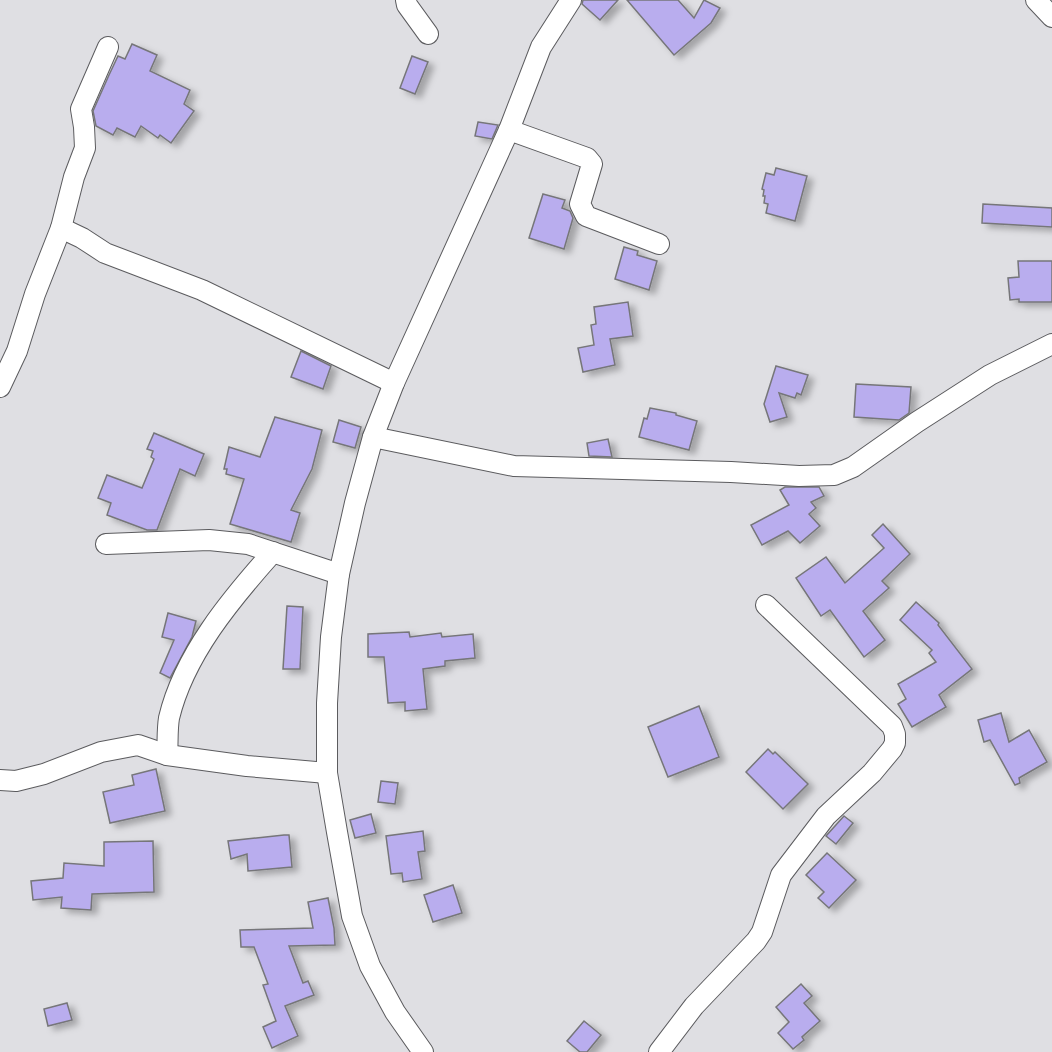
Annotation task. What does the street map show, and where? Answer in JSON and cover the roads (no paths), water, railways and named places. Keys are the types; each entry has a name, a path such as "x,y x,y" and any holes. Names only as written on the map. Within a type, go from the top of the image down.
{"street":[{"path":"406,0 428,34"},
{"path":"423,1052 395,1012 370,966 352,916 327,773 330,648 339,574 373,437 394,383 509,130 541,47 571,0"},
{"path":"1036,0 1052,17"},
{"path":"0,387 17,351 35,294 61,228 74,177 85,148 81,109 108,47"},
{"path":"509,130 587,158 592,165 580,204 586,216 659,244"},
{"path":"61,228 105,253 202,290 394,383"},
{"path":"373,437 514,465 799,476 834,475 853,467 990,375 1052,344"},
{"path":"106,544 209,540 248,544 339,574"},
{"path":"167,755 169,721 185,674 243,585 273,552"},
{"path":"659,1052 694,1006 756,941 762,932 780,875 826,816 872,773 895,742 892,726 766,605"},
{"path":"0,780 16,781 44,774 101,752 138,745 167,755 247,766 327,773"}]}
